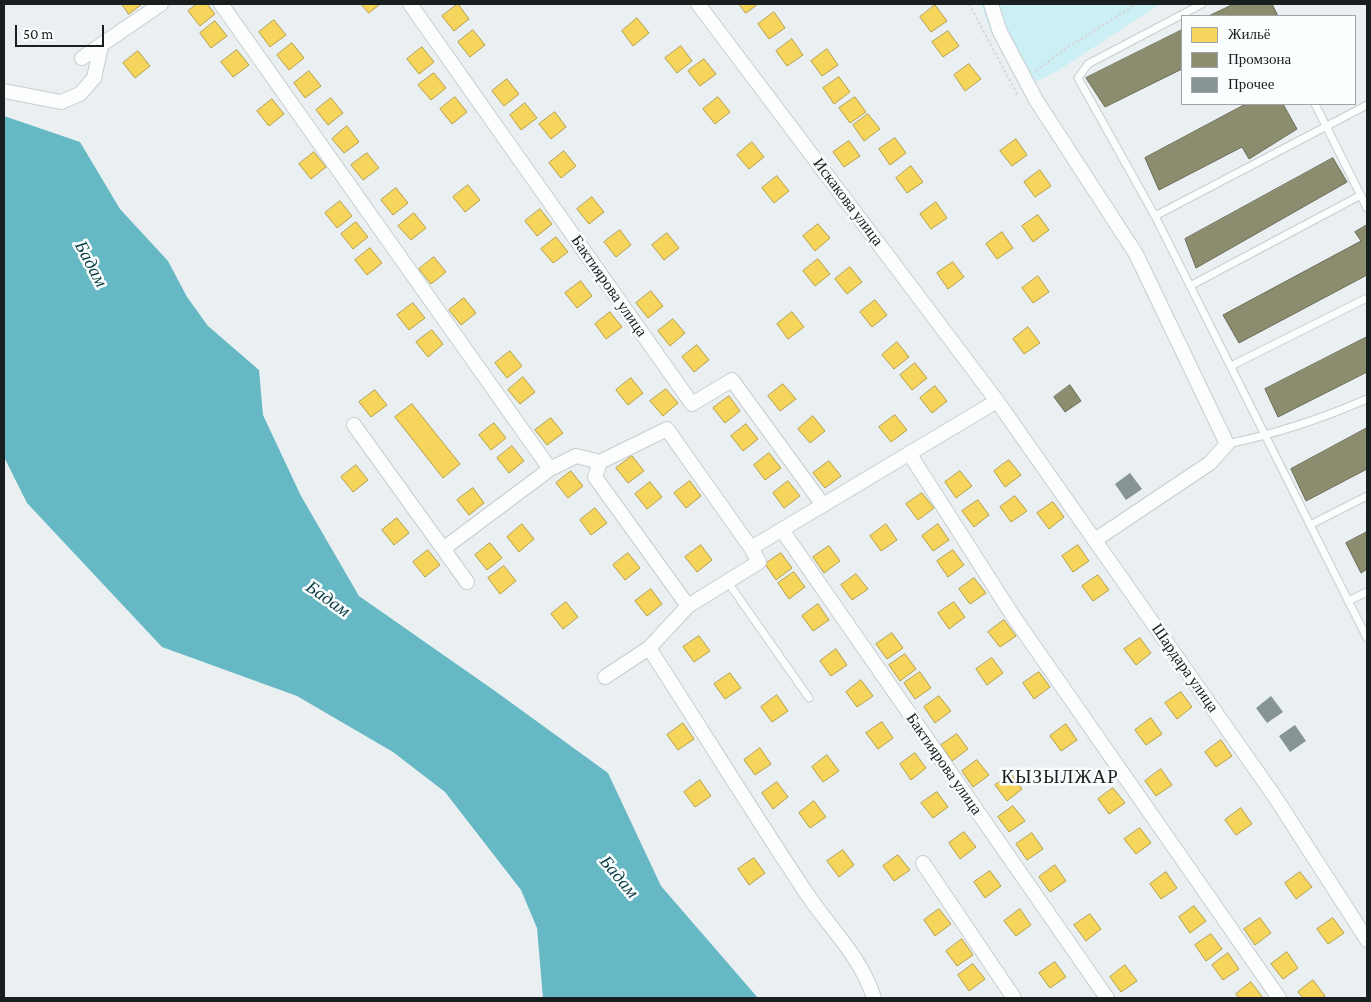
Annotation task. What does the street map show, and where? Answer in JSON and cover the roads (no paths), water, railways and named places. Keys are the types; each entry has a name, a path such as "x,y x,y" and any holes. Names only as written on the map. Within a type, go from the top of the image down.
{"street":[{"path":"82,58 161,4"},
{"path":"221,4 550,469"},
{"name":"Бактиярова улица","path":"410,4 692,404 732,380 823,505"},
{"name":"Искакова улица","path":"698,4 997,400"},
{"path":"991,4 1000,32 1036,100 1136,254 1227,444 1210,463 1095,540"},
{"path":"4,91 61,102 80,94 94,78 101,46"},
{"path":"751,548 997,400"},
{"name":"Шардара улица","path":"997,400 1275,797 1367,940"},
{"path":"354,425 467,582"},
{"path":"443,549 550,469 576,456 600,462 668,429 759,562 688,606 649,648 605,678"},
{"path":"909,453 1013,616 1279,998"},
{"path":"600,462 595,477 688,606"},
{"name":"Бактиярова улица","path":"782,530 1107,998"},
{"path":"649,648 809,896 854,955 874,998"},
{"path":"923,863 1014,998"}],"lane":[{"path":"1181,15 1202,4"},
{"path":"1181,15 1088,64 1078,78 1155,216 1367,638"},
{"path":"1315,105 1367,208"},
{"path":"1155,216 1367,105"},
{"path":"1190,286 1361,195"},
{"path":"1231,366 1367,298"},
{"path":"1227,444 1266,436 1327,416 1367,399"},
{"path":"1310,525 1367,496"},
{"path":"728,582 809,698"},
{"path":"1348,601 1367,592"}],"water":[{"name":"Бадам","path":"4,116 80,142 120,209 168,261 187,297 208,326 259,370 263,415 301,496 359,596 608,773 661,886 758,998 543,998 537,928 521,890 445,792 393,752 297,696 162,647 27,503 4,457"}],"district":[{"name":"КЫЗЫЛЖАР","path":"1060,777"}]}
